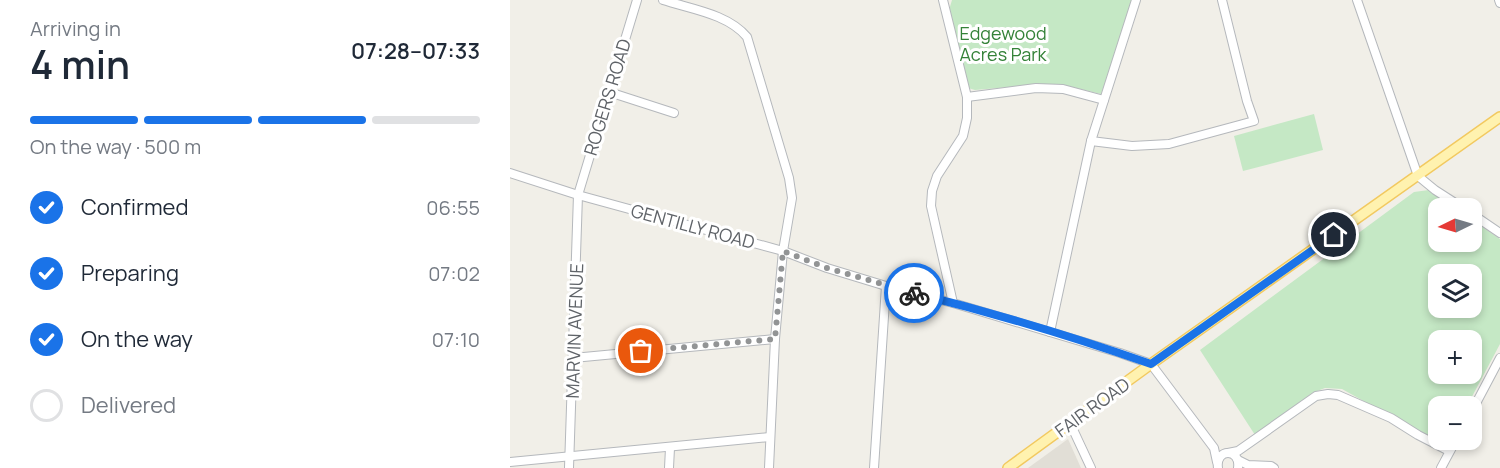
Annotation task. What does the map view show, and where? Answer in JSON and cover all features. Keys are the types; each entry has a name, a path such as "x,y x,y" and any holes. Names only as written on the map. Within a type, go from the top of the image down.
{"main road":[{"name":"FAIR ROAD","path":"1008,468 1500,117"}],"street":[{"name":"ROGERS ROAD","path":"578,195 636,0"},
{"path":"663,0 724,19 740,28 747,37 789,178 792,198 783,251 775,339 769,468"},
{"path":"943,0 967,97 968,118 963,136 937,177 932,191 931,206 953,303"},
{"path":"1050,332 1091,141 1136,0"},
{"path":"1091,141 1132,146 1169,144 1254,121 1222,0"},
{"path":"1358,0 1418,176 1447,198"},
{"path":"967,97 1036,88 1063,89 1104,100"},
{"path":"609,92 674,113"},
{"name":"GENTILLY ROAD","path":"510,173 578,195 783,251 827,268 953,303 1151,364"},
{"name":"MARVIN AVENUE","path":"569,468 578,195"},
{"path":"1482,221 1500,233"},
{"path":"874,468 886,286"},
{"path":"573,358 775,339"},
{"path":"1480,396 1500,358"},
{"path":"1151,364 1214,448 1218,465"},
{"path":"1238,459 1316,396 1328,394 1338,395 1391,418 1449,451 1441,468"},
{"path":"1070,423 1091,468"},
{"path":"510,462 770,437"},
{"path":"669,468 670,448"},
{"path":"1214,448 1238,459 1245,467 1271,466 1274,468"},
{"path":"1218,465 1221,456 1226,454"}],"shaded area":[{"path":"1068,439 1081,468 1028,468"}],"green space":[{"name":"Edgewood Acres Park","path":"952,0 1133,0 1101,94 1068,86 1044,84 975,90 968,88 949,10"},
{"path":"1314,114 1323,150 1243,171 1234,136"},
{"path":"1429,190 1441,198 1428,198 1428,252 1482,252 1482,227 1500,239 1500,344 1482,378 1482,330 1428,330 1428,384 1479,384 1472,396 1428,396 1428,437 1342,389 1325,388 1312,393 1255,435 1200,350 1414,192"}],"way so far":[{"path":"641,351 775,339 783,251 827,268 914,293"}],"route":[{"path":"914,293 989,313 1151,364 1334,235"}]}
